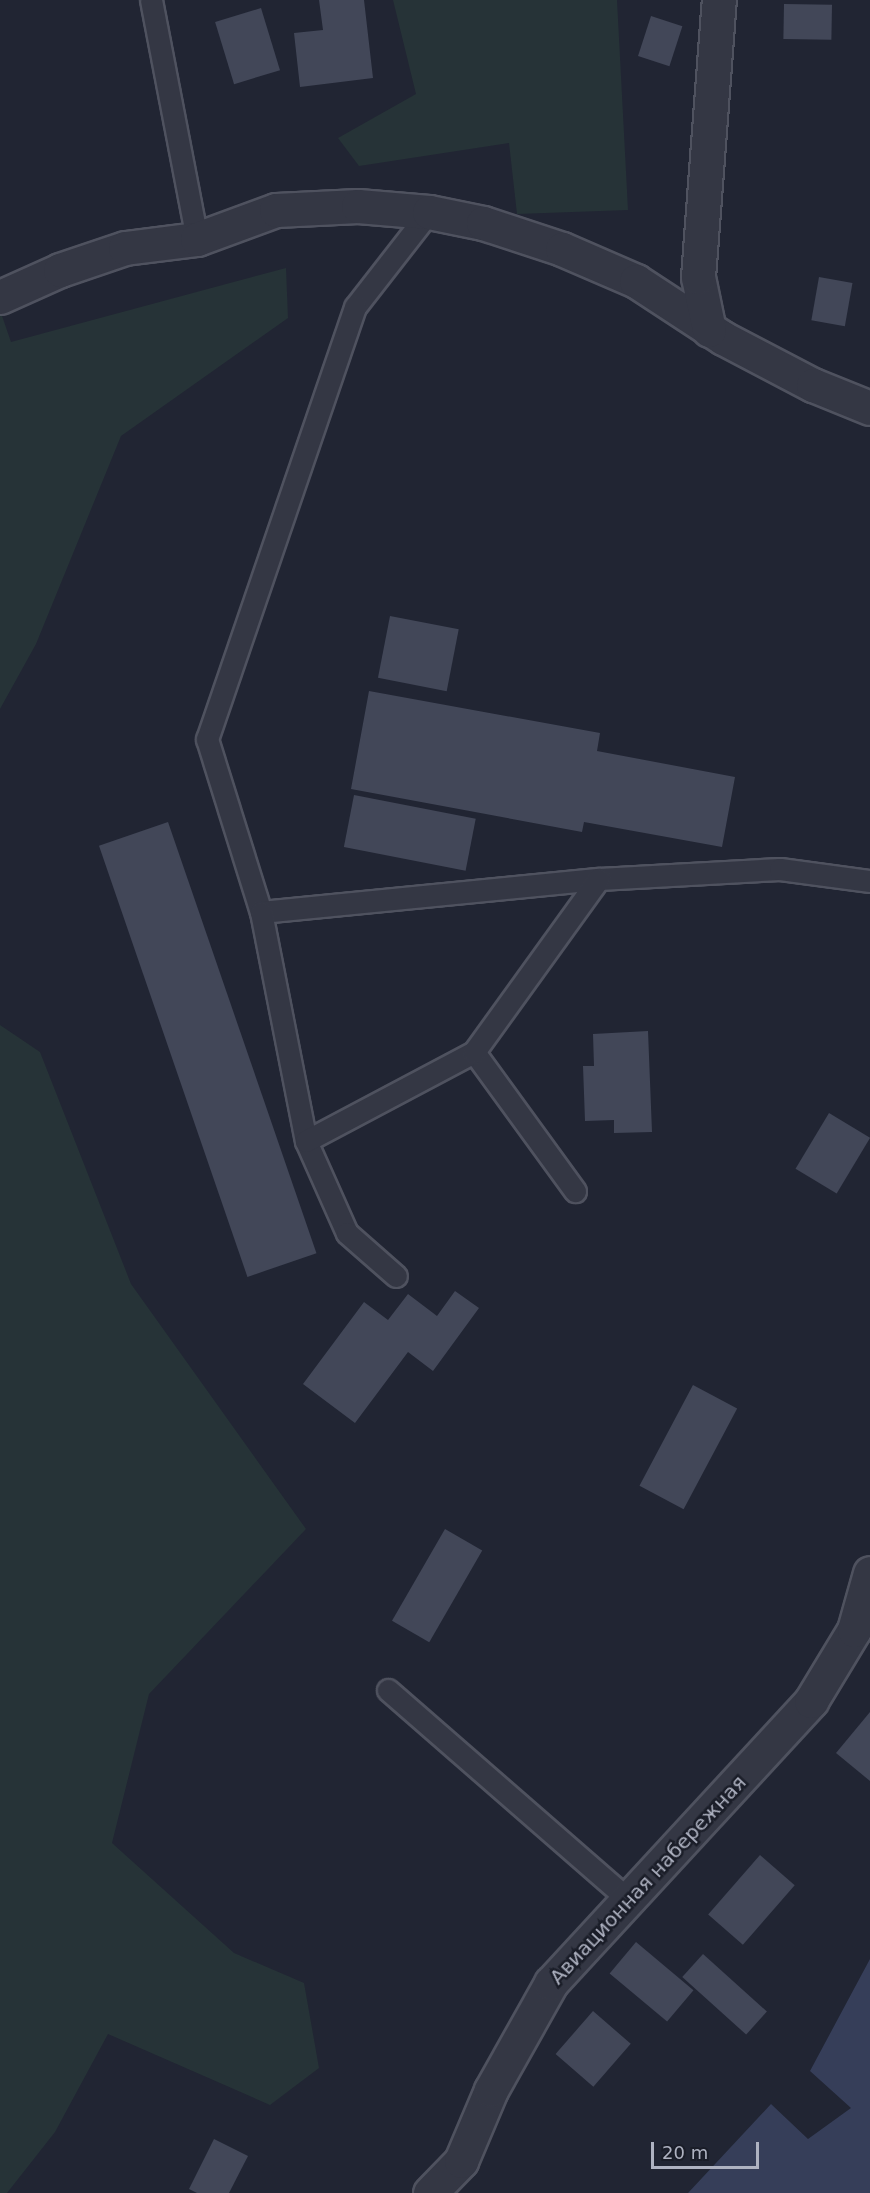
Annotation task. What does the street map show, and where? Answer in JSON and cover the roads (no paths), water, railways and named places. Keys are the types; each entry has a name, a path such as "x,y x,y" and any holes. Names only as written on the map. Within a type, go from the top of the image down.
{"street":[{"path":"709,330 698,277 718,0"},
{"path":"0,297 60,270 125,248 197,239 276,210 358,206 429,212 483,223 562,249 636,281 709,330 813,385 870,408"},
{"name":"Авиационная набережная","path":"430,2193 461,2162 491,2090 551,1983 811,1701 854,1630 870,1573"}],"lane":[{"path":"151,0 197,239"},
{"path":"396,1276 347,1233 306,1141 261,912 207,739 355,307 429,212"},
{"path":"261,912 599,879 780,869 870,881"},
{"path":"306,1141 474,1052 599,879"},
{"path":"474,1052 575,1191"},
{"path":"388,1690 628,1899"}],"water":[{"path":"870,1959 870,2193 688,2193 771,2104 808,2139 851,2108 810,2071"}]}
